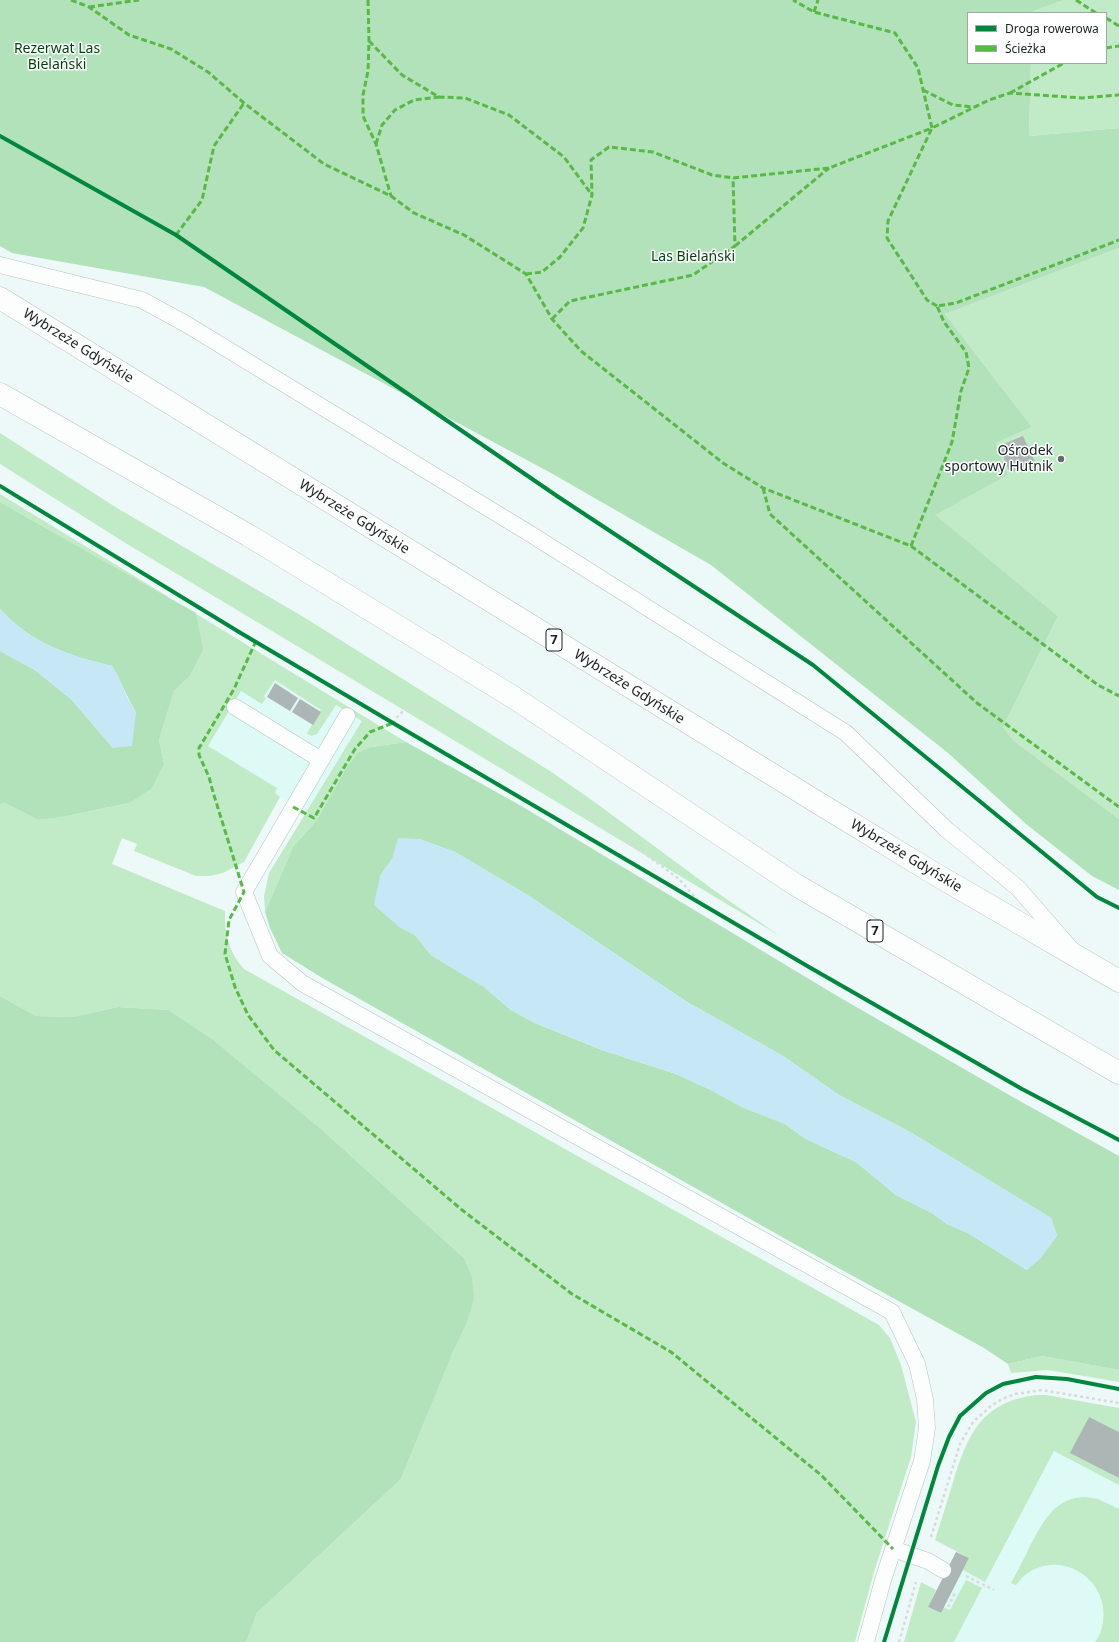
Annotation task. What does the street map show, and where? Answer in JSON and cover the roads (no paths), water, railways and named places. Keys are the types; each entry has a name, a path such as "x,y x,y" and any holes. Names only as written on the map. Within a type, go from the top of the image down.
{"highway":[{"name":"Wybrzeże Gdyńskie","path":"0,298 820,804 935,874 1119,981"},
{"name":"7","path":"0,394 255,539 513,697 796,885 1119,1072"}],"lane":[{"path":"0,265 142,300 186,324 532,535 846,733 946,830 1018,888 1078,957"},
{"path":"235,708 320,760"},
{"path":"347,716 244,892 270,956 302,983 892,1312 917,1364 925,1399 927,1428 922,1461 866,1642"},
{"path":"894,1549 924,1560 943,1570"}],"water":[{"path":"0,609 12,621 38,640 65,652 112,666 118,675 127,697 136,713 132,746 113,748 71,699 35,670 0,651"},
{"path":"398,838 419,839 455,852 529,896 687,1002 783,1056 839,1095 910,1132 1051,1218 1057,1236 1041,1258 1027,1270 968,1233 947,1224 932,1213 896,1195 856,1162 806,1139 785,1124 742,1107 711,1090 676,1074 602,1050 535,1023 511,1010 484,987 431,955 415,935 398,926 374,905 380,876 392,859"}],"place":[{"name":"Ośrodek sportowy Hutnik","path":"1061,459"}],"park label":[{"name":"Rezerwat Las Bielański","path":"57,58"},
{"name":"Las Bielański","path":"693,257"}]}
